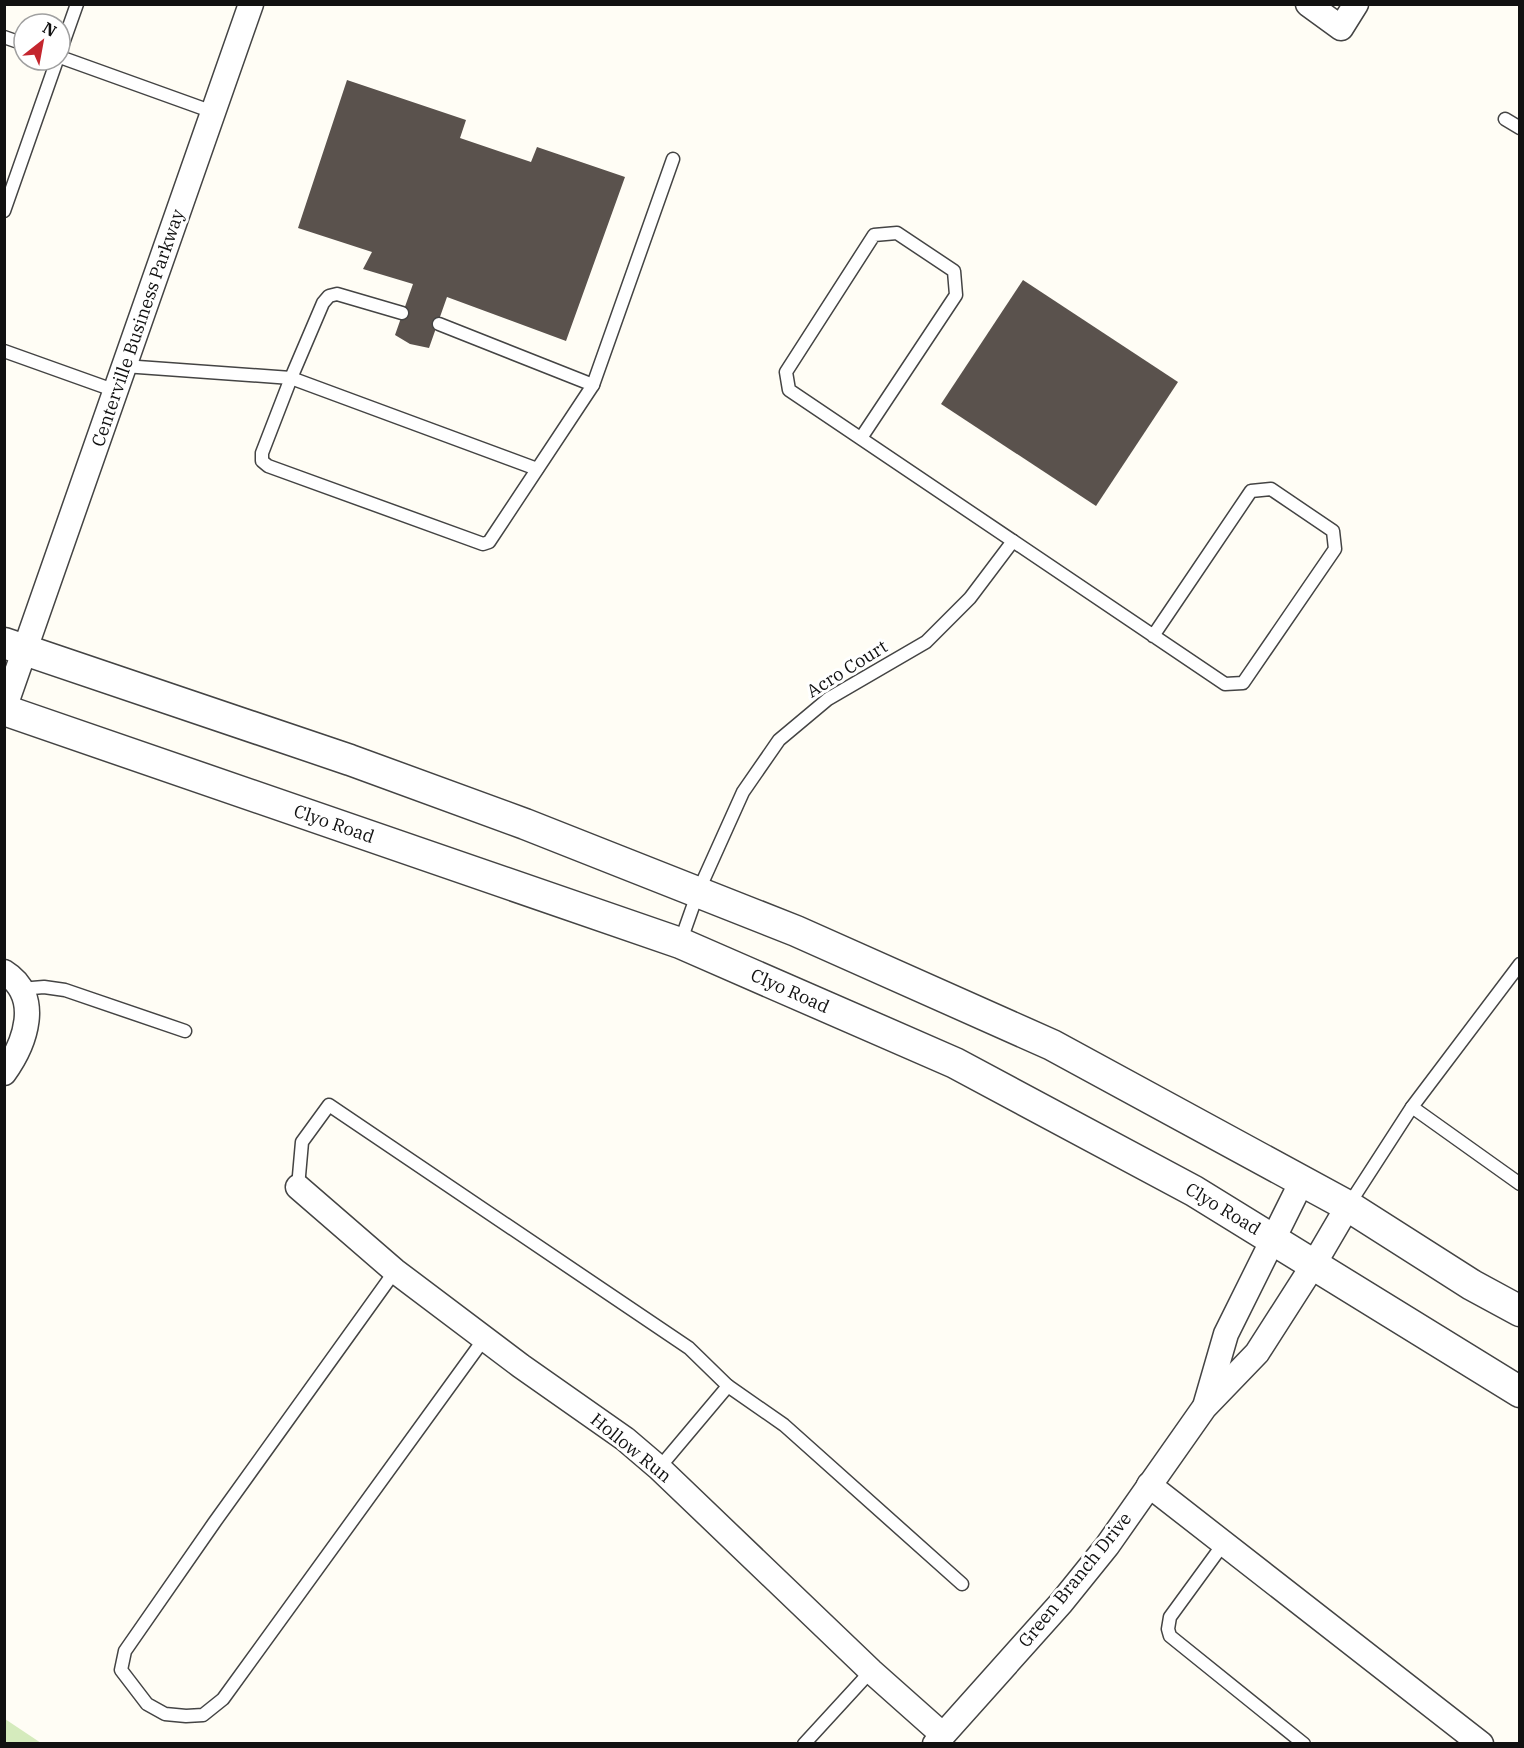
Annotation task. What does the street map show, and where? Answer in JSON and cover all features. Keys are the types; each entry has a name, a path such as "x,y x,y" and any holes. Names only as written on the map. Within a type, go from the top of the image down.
{"street":[{"name":"Centerville Business Parkway","path":"4,709 14,647 116,391 251,4"},
{"path":"1308,4 1341,28 1356,4"},
{"path":"14,647 350,760 525,824 698,891 806,936 1052,1045 1348,1206 1472,1285 1520,1311"},
{"name":"Clyo Road","path":"4,709 680,943 956,1063 1194,1191 1520,1392"},
{"path":"4,1073 15,1058 26,1031 27,1008 12,980"},
{"name":"Green Branch Drive","path":"1204,1408 1227,1334 1272,1238 1302,1181"},
{"name":"Hollow Run","path":"298,1187 395,1271 625,1439 659,1468 939,1739"},
{"name":"Green Branch Drive","path":"939,1739 1061,1603 1107,1546 1204,1408 1257,1353 1348,1206"},
{"path":"1149,1485 1481,1743"}],"lane":[{"path":"72,63 213,112"},
{"path":"4,211 54,72"},
{"path":"1505,119 1520,128"},
{"path":"402,313 337,294 329,296 323,303 291,378 262,453 262,461 268,466 483,544 489,542 593,385 673,159"},
{"path":"861,438 956,295 954,271 897,233 874,235 786,372 789,390 1012,541 1153,636 1225,684 1243,683 1335,549 1333,531 1271,489 1251,491 1153,636"},
{"path":"439,324 593,385"},
{"path":"4,351 116,391"},
{"path":"124,366 291,378 537,469"},
{"name":"Acro Court","path":"680,943 698,891 743,792 779,740 828,699 926,642 970,598 1012,541"},
{"path":"1348,1206 1412,1107 1520,964"},
{"path":"12,980 90,997 185,1031"},
{"path":"298,1187 302,1142 329,1106 689,1348 728,1386 784,1425 962,1584"},
{"path":"1412,1107 1520,1184"},
{"path":"395,1271 125,1651 121,1670 147,1704 165,1714 203,1715 223,1699 484,1338"},
{"path":"659,1468 728,1386"},
{"path":"1224,1543 1170,1617 1168,1629 1170,1636 1304,1743"},
{"path":"804,1743 871,1671"}],"green space":[{"path":"5,1719 41,1743 5,1743"}],"building":[{"path":"347,80 466,120 460,138 531,162 537,147 625,177 566,341 447,297 429,348 410,344 395,335 413,284 363,269 372,252 298,228"},
{"path":"1023,280 1178,382 1096,506 941,404"}]}
